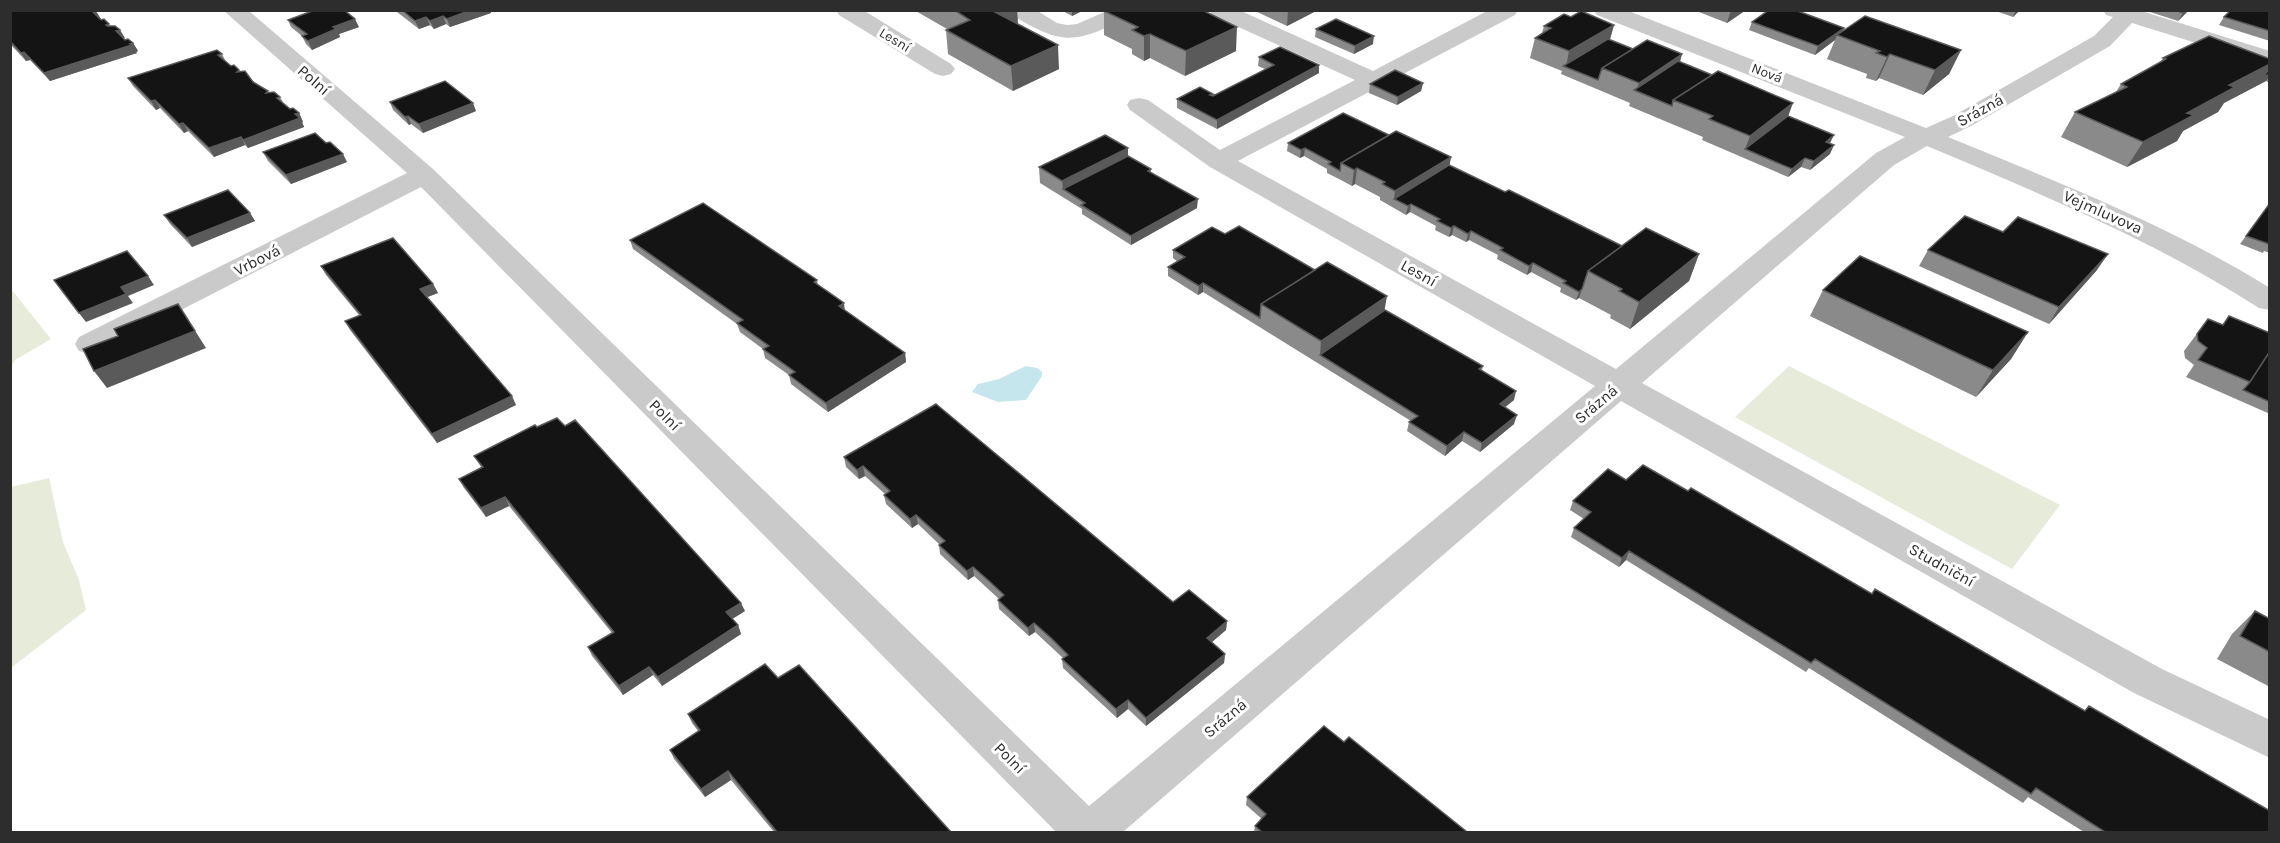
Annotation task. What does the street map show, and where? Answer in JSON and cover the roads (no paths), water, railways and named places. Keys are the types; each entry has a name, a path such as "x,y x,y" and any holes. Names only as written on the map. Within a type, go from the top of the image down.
{"street":[{"name":"Polní","path":"234,10 424,175 1085,832"},
{"name":"Lesní","path":"847,10 943,69"},
{"path":"1020,10 1058,31 1069,32 1128,10"},
{"path":"1220,10 1373,80"},
{"path":"1219,162 1507,10"},
{"name":"Nová","path":"1605,10 1930,136"},
{"path":"2121,12 2270,59"},
{"name":"Srázná","path":"1091,832 1885,159 1900,149 1962,122 2102,41 2115,30 2121,12"},
{"name":"Lesní","path":"1139,105 1219,162 1619,385"},
{"name":"Vejmluvova","path":"1930,136 2146,231 2223,272 2270,301"},
{"name":"Vrbová","path":"90,344 424,175"},
{"name":"Studniční","path":"1619,385 2148,681 2270,740"}],"water":[{"path":"1026,366 1037,368 1042,372 1042,376 1026,400 998,402 972,392 978,384 999,379"}]}
